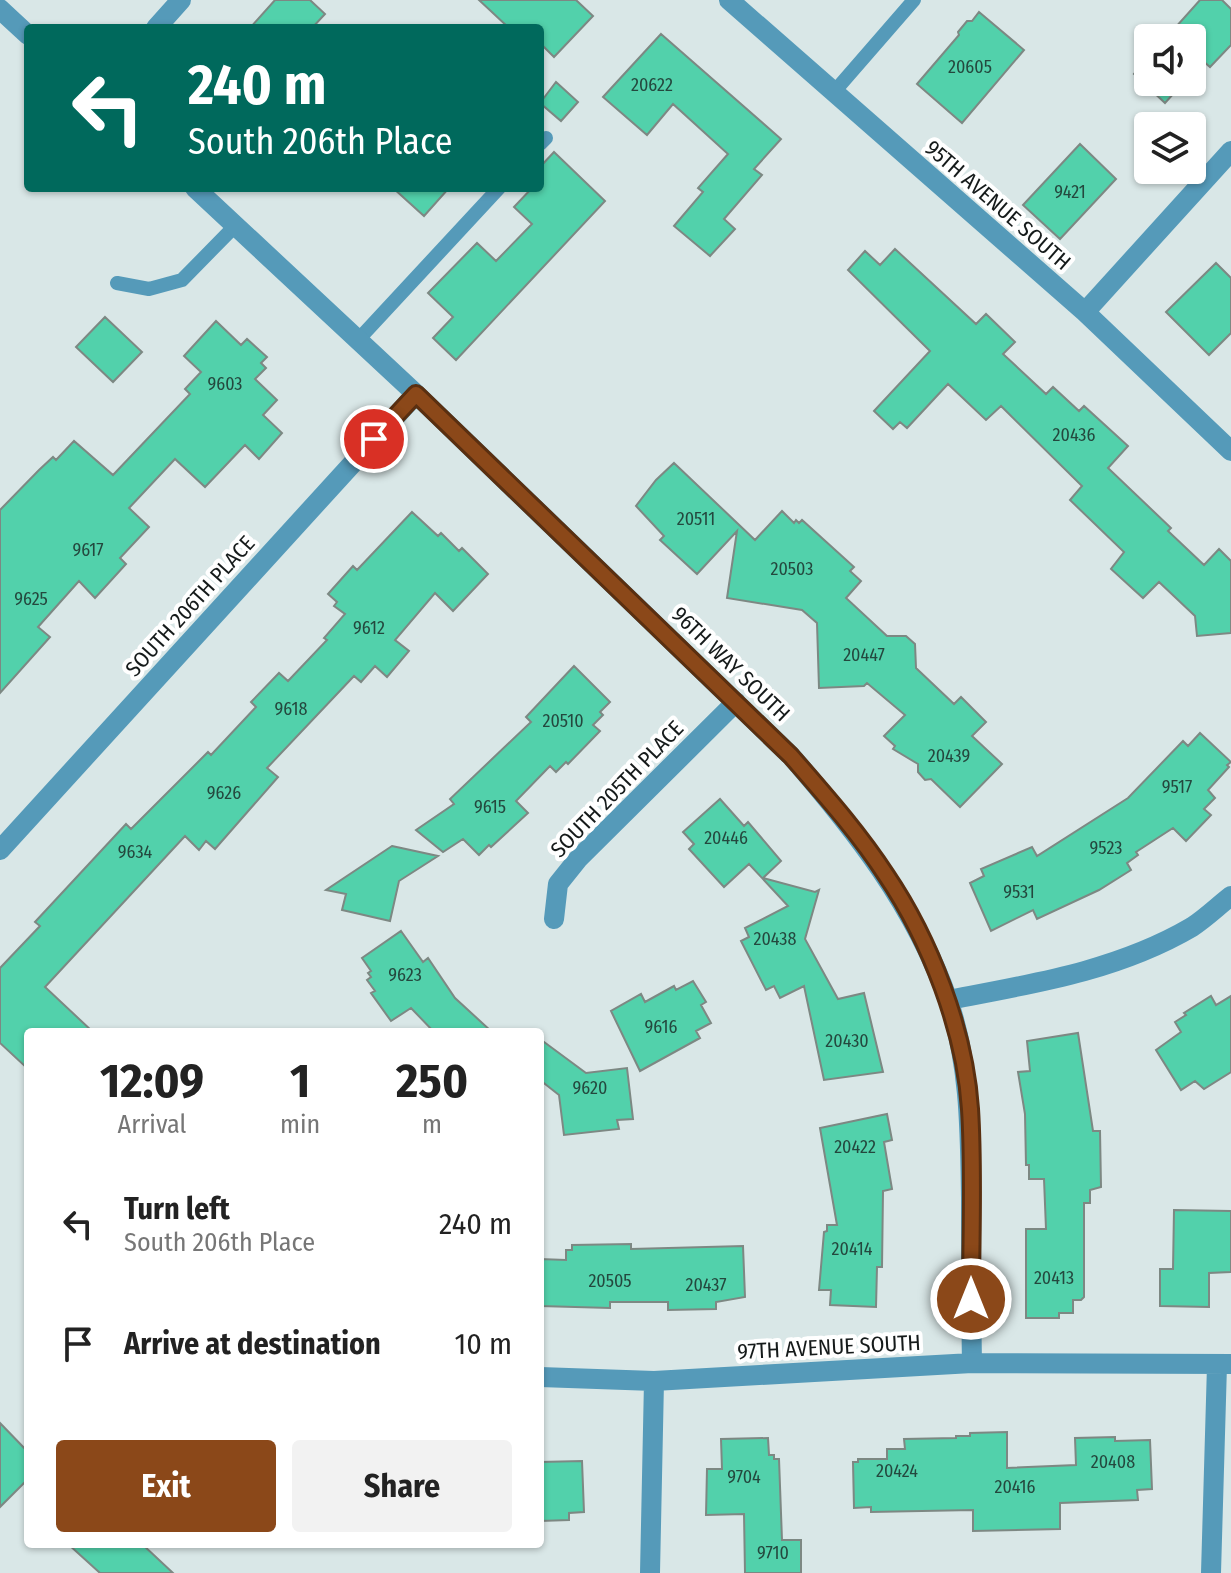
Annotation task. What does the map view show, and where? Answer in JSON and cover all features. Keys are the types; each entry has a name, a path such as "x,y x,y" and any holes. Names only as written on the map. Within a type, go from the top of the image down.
{"street":[{"path":"160,24 181,0"},
{"name":"95TH AVENUE SOUTH","path":"729,0 1085,312 1231,451"},
{"path":"0,9 24,31"},
{"path":"1085,312 1231,151"},
{"name":"96TH WAY SOUTH","path":"199,192 416,394 791,756 844,818 888,877 948,1000 970,1107 972,1363"},
{"name":"SOUTH 206TH PLACE","path":"0,850 416,394"},
{"name":"SOUTH 205TH PLACE","path":"554,919 558,884 578,859 736,702"},
{"path":"948,1000 1071,977 1119,960 1159,944 1194,925 1231,896"},
{"name":"97TH AVENUE SOUTH","path":"544,1377 654,1381 972,1363 1224,1364"},
{"path":"1211,1573 1224,1364"},
{"path":"650,1573 654,1381"}],"lane":[{"path":"834,92 914,0"},
{"path":"358,340 495,192"},
{"path":"117,283 149,289 182,280 235,226"}],"building":[{"path":"275,0 310,0 325,14 316,24 254,24"},
{"path":"479,0 576,0 593,16 554,57 544,47 544,24 505,24"},
{"path":"1200,0 1222,0 1231,9 1231,45 1210,67 1206,64 1206,24 1179,24"},
{"path":"979,12 1024,50 962,123 917,84 959,35 967,21 972,21"},
{"path":"661,34 781,139 754,169 762,175 724,219 735,229 710,256 674,226 703,192 698,188 728,154 673,104 647,135 603,97"},
{"path":"556,82 578,102 561,121 544,106 544,98"},
{"path":"1158,96 1171,96 1165,103"},
{"path":"1080,144 1116,179 1060,239 1023,205"},
{"path":"554,152 605,201 456,360 433,338 453,317 428,293 477,243 496,261 532,224 514,207 528,192 544,192 544,163"},
{"path":"397,192 445,192 424,216"},
{"path":"895,249 976,324 986,314 1015,342 1003,354 1046,394 1053,387 1079,411 1084,406 1128,446 1108,468 1171,528 1168,531 1204,565 1219,549 1231,561 1231,633 1197,636 1195,616 1159,582 1143,598 1111,569 1124,552 1070,500 1082,486 1001,406 986,420 948,384 907,428 900,422 893,429 874,411 930,351 848,270 865,251 880,265"},
{"path":"1216,263 1231,278 1231,333 1209,355 1166,312"},
{"path":"105,317 142,352 113,382 76,347"},
{"path":"216,321 241,345 247,339 267,357 261,363 266,368 255,379 277,400 263,415 282,433 259,459 245,445 205,487 175,459 129,508 149,527 120,558 126,564 95,598 79,581 38,627 50,637 0,693 0,510 39,470 53,457 56,460 74,441 113,475 190,394 185,389 201,372 184,356"},
{"path":"674,463 755,540 782,511 794,523 802,520 854,567 850,571 861,581 846,598 887,636 906,636 915,644 916,668 954,704 961,697 986,722 972,736 1002,764 960,807 931,779 925,780 918,772 918,764 893,749 895,746 884,736 905,715 867,683 864,686 819,688 817,623 802,610 727,598 737,531 697,574 660,540 664,536 636,506"},
{"path":"412,512 438,536 441,533 459,551 462,548 488,574 453,611 435,593 395,640 409,651 387,677 375,666 361,682 354,676 267,768 278,777 215,849 206,841 199,850 185,836 45,987 89,1028 24,1028 24,1065 0,1043 0,968 40,926 35,922 126,824 131,829 208,752 211,755 256,707 251,702 279,673 288,681 327,640 324,638 345,614 334,606 337,602 328,594 353,566 357,570"},
{"path":"574,666 610,702 593,725 600,731 568,764 566,762 556,772 550,766 516,801 528,813 479,855 463,839 443,852 416,830 454,804 450,799 531,722 526,717"},
{"path":"1200,733 1231,762 1208,790 1215,798 1204,809 1211,815 1186,841 1173,828 1136,852 1138,855 1127,863 1131,870 1099,890 1037,919 1033,910 991,931 970,883 984,876 981,869 1032,847 1037,856 1128,798 1183,741 1188,746"},
{"path":"720,799 744,826 748,822 781,861 763,878 815,892 819,890 805,939 838,999 864,993 883,1072 824,1080 804,986 780,998 774,986 766,990 741,941 749,937 745,928 788,906 749,864 724,887 689,849 694,844 683,832"},
{"path":"392,846 438,856 399,881 390,921 342,910 346,894 326,890"},
{"path":"401,931 423,962 428,958 455,998 488,1028 430,1028 411,1008 391,1021 371,993 375,991 367,980 371,977 368,973 371,971 362,958"},
{"path":"693,981 706,1002 701,1005 711,1023 696,1031 700,1038 640,1071 611,1011 641,994 645,1002 674,986 676,990"},
{"path":"1211,996 1216,1005 1231,996 1231,1072 1204,1089 1195,1081 1181,1090 1156,1050 1181,1032 1175,1022 1186,1015 1184,1013"},
{"path":"1078,1033 1093,1131 1100,1131 1101,1187 1090,1190 1090,1203 1084,1203 1084,1297 1073,1300 1073,1313 1059,1313 1059,1318 1026,1318 1026,1229 1046,1229 1044,1179 1029,1179 1029,1165 1026,1165 1025,1114 1018,1072 1030,1071 1027,1041"},
{"path":"544,1042 586,1073 627,1068 633,1119 617,1120 619,1129 564,1135 559,1095 544,1083"},
{"path":"887,1114 892,1140 884,1142 892,1189 883,1191 882,1267 877,1267 876,1307 830,1305 831,1290 819,1290 824,1232 827,1225 837,1225 820,1128"},
{"path":"1174,1210 1231,1211 1231,1272 1209,1273 1209,1307 1160,1306 1160,1269 1173,1269"},
{"path":"631,1244 631,1249 743,1246 745,1297 716,1302 716,1309 668,1310 668,1302 610,1302 610,1308 544,1306 544,1259 566,1260 566,1250 572,1250 572,1245"},
{"path":"0,1423 24,1448 24,1483 0,1507"},
{"path":"1007,1432 1007,1468 1076,1465 1075,1438 1150,1440 1152,1489 1137,1490 1138,1500 1060,1503 1060,1529 973,1531 973,1510 871,1512 871,1507 854,1508 853,1462 858,1462 858,1459 887,1459 887,1449 905,1449 904,1439 956,1438 970,1436 970,1433"},
{"path":"768,1438 769,1455 779,1459 782,1540 801,1540 801,1573 745,1573 744,1514 706,1515 707,1469 722,1469 721,1439"},
{"path":"582,1461 584,1512 569,1513 569,1520 544,1521 544,1462"},
{"path":"72,1548 146,1548 173,1573 100,1573"}],"route":[{"path":"374,439 416,394 791,756 844,818 888,877 948,1000 960,1052 970,1107 971,1299"}]}
